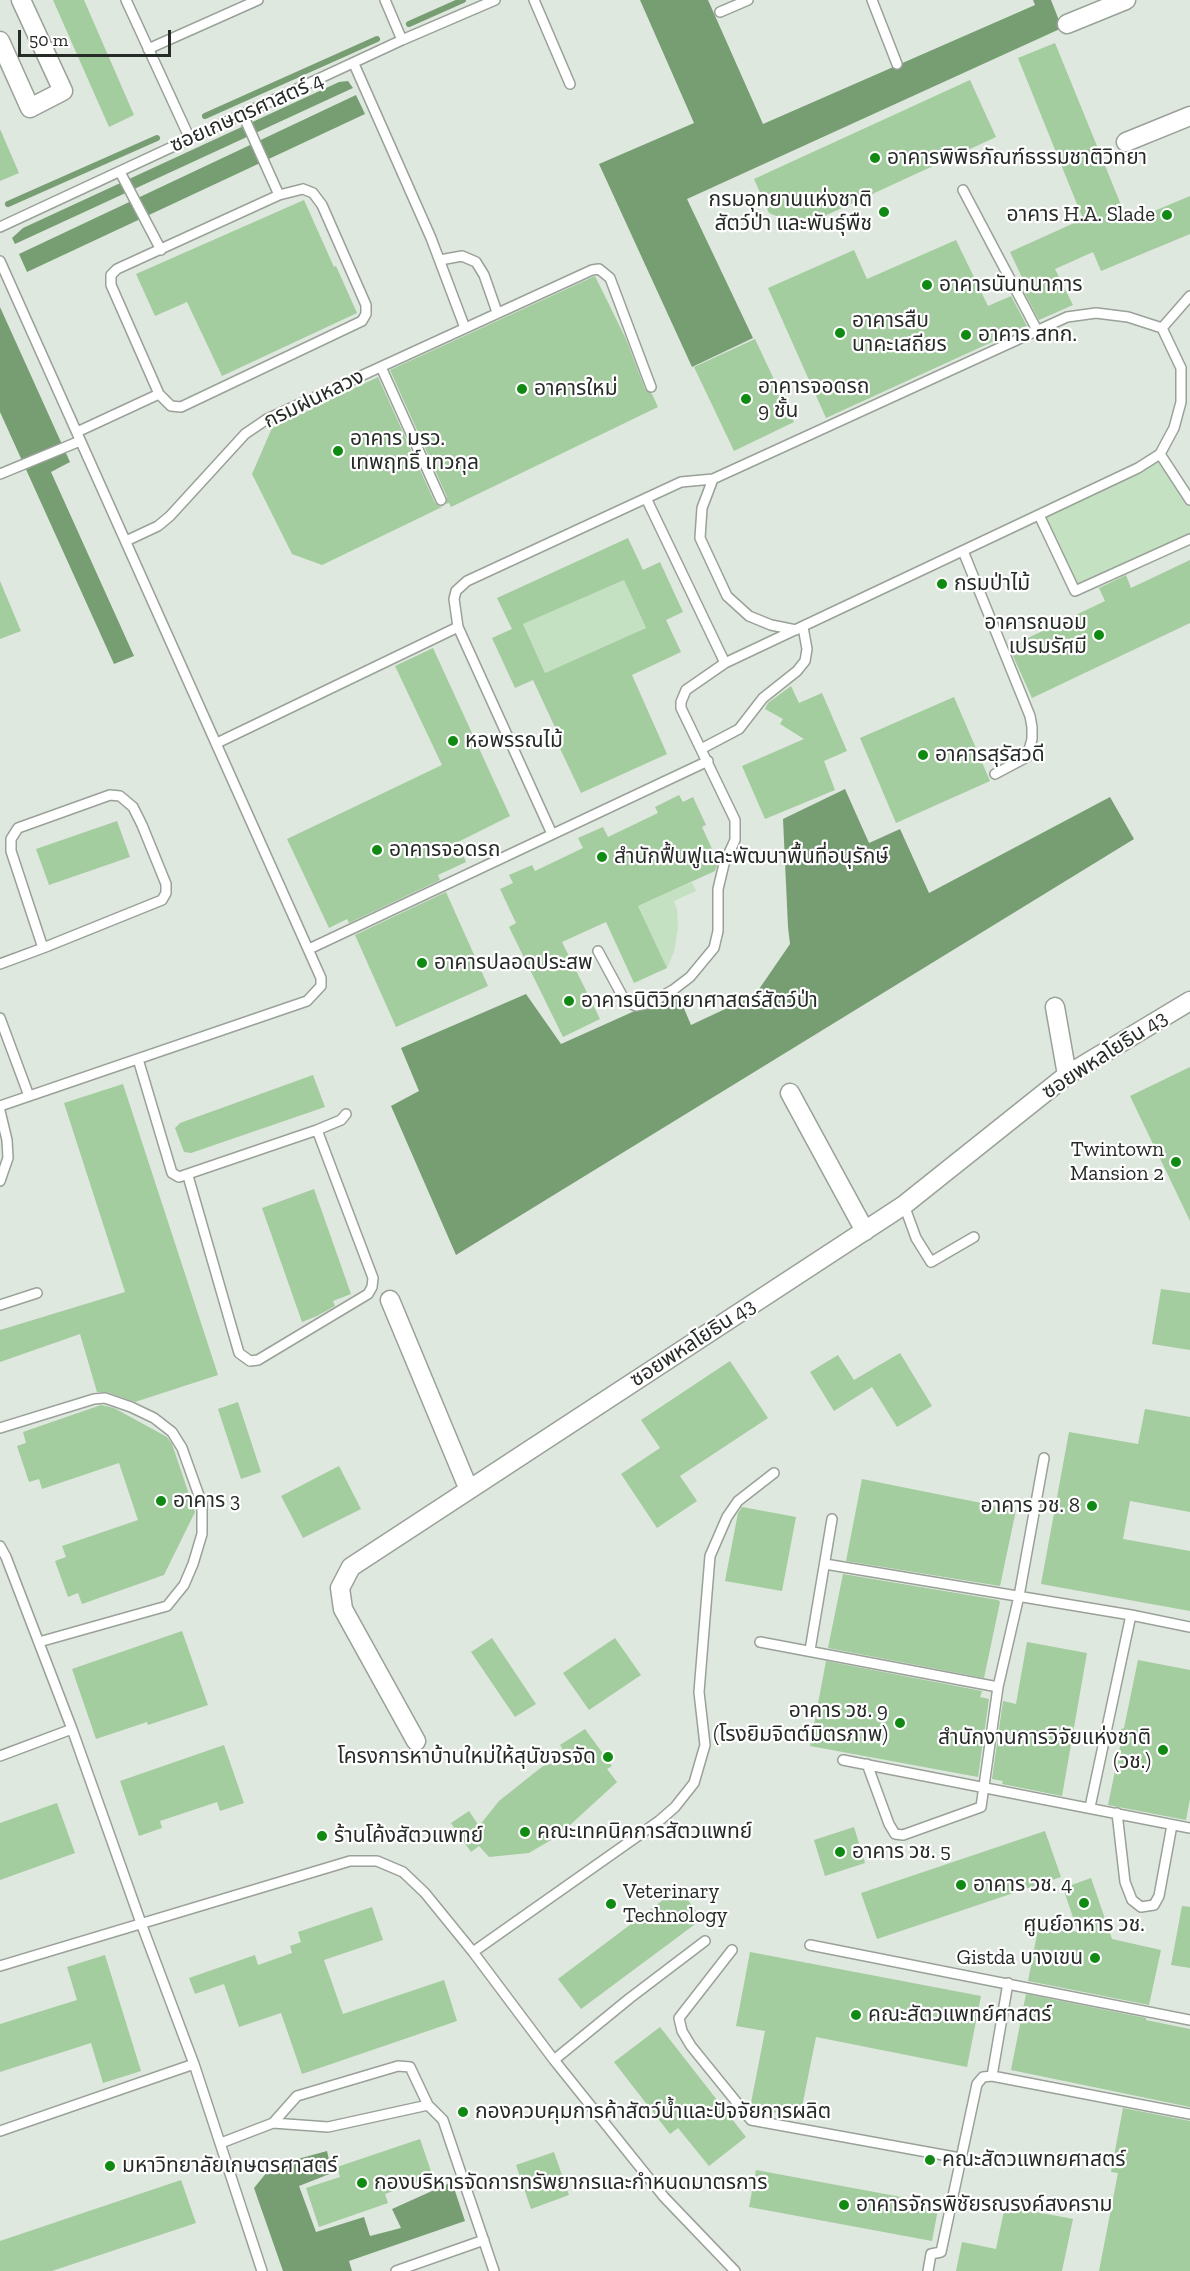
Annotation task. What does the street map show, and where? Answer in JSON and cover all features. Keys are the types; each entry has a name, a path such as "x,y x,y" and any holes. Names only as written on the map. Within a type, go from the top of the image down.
{"street":[{"path":"0,41 30,108 63,91 21,0"},
{"path":"1066,24 1126,0"},
{"path":"1126,142 1190,116"},
{"name":"ซอยพหลโยธิน 43","path":"416,1741 343,1609 340,1588 351,1567 904,1205 1067,1075 1190,1001"},
{"path":"1054,1007 1067,1075"},
{"path":"790,1093 865,1231"},
{"path":"390,1300 469,1490"}],"lane":[{"path":"126,0 190,139"},
{"path":"148,49 258,0"},
{"path":"385,0 402,40"},
{"name":"ซอยเกษตรศาสตร์ 4","path":"0,227 121,174 190,139 244,118 402,40 495,0"},
{"path":"534,0 570,84"},
{"path":"720,12 748,0"},
{"path":"872,0 897,64"},
{"path":"354,64 440,260 465,328"},
{"path":"244,118 279,195"},
{"path":"121,174 161,250"},
{"path":"303,189 313,193 322,205 366,305 366,314 362,321 181,406 171,406 159,394 111,285 111,275 117,269 161,250 279,195 303,189"},
{"path":"963,190 1036,330"},
{"path":"440,260 462,256 476,262 497,312"},
{"path":"0,261 321,978 321,986 307,1001 0,1106"},
{"name":"กรมฝนหลวง","path":"126,541 158,526 170,516 246,434 267,419 592,270 599,268 610,278 651,387"},
{"path":"1162,328 1190,296"},
{"path":"552,834 458,627 454,599 456,591 467,581 681,482 713,479 1066,317 1096,313 1128,317 1162,328 1181,368 1181,402 1174,428 1160,454 1138,468 726,663 686,690 681,708 735,820 735,840 724,864 718,889 718,931 714,948 690,977 673,990 650,1003 636,1006 625,1001 598,951"},
{"path":"381,367 441,500"},
{"path":"0,474 65,447 79,436 159,394"},
{"path":"1160,454 1190,500"},
{"path":"713,479 702,508 700,538 727,596 749,616 771,625 800,628"},
{"path":"646,498 726,663"},
{"path":"1039,515 1076,591 1190,539"},
{"path":"963,551 1030,716 1032,728 1032,739 1027,757 995,774"},
{"path":"217,744 458,627"},
{"path":"701,749 739,729 763,698 797,671 805,661 807,649 800,628"},
{"path":"309,949 708,761"},
{"path":"0,964 43,948 162,900 166,892 166,884 133,807 120,796 110,795 18,828 11,839 11,851 43,948"},
{"path":"0,1018 29,1096"},
{"path":"138,1059 172,1173 179,1177 188,1176 317,1130 340,1120 346,1114"},
{"path":"0,1111 8,1140 8,1158 0,1181"},
{"path":"188,1176 239,1353 250,1361 258,1360 368,1294 372,1287 373,1278 317,1130"},
{"path":"904,1205 916,1238 931,1262 974,1237"},
{"path":"0,1305 37,1293"},
{"path":"0,1428 94,1399 105,1398 131,1407 154,1418 172,1432 182,1448 202,1504 202,1533 193,1564 184,1585 167,1606 39,1642"},
{"path":"867,1764 889,1824 895,1834 903,1835 981,1807 998,1687 1044,1458"},
{"path":"473,1952 659,1821 675,1807 694,1783 705,1745 699,1692 703,1618 710,1556 727,1516 738,1501 774,1473"},
{"path":"810,1650 832,1519"},
{"path":"0,1546 72,1729 194,2064 262,2271"},
{"path":"825,1564 1190,1627"},
{"path":"1090,1807 1131,1615"},
{"path":"760,1642 998,1687"},
{"path":"0,1756 72,1729"},
{"path":"843,1760 1190,1828"},
{"path":"1117,1813 1125,1882 1132,1900 1141,1907 1154,1905 1159,1896 1172,1825"},
{"path":"0,1966 350,1861 377,1861 403,1872 425,1893 664,2198 735,2271"},
{"path":"554,2060 705,1941"},
{"path":"810,1945 1190,2020"},
{"path":"732,1950 679,2018 682,2031 691,2046 751,2120 960,2158"},
{"path":"992,2076 1008,1983"},
{"path":"0,2131 194,2064"},
{"path":"273,2123 297,2096 398,2066 410,2067 428,2105 443,2120 494,2271"},
{"path":"928,2271 931,2254 941,2252 977,2084 983,2077 992,2076 1190,2114"},
{"path":"221,2143 273,2123 328,2127 428,2105"},
{"path":"396,2271 484,2240"}],"shaded area":[{"path":"640,0 708,0 763,124 1035,5 1033,0 1051,0 1062,28 687,199 753,338 692,367 599,164 694,123"},
{"path":"348,81 353,88 15,244 12,238 23,228 339,82"},
{"path":"356,95 365,114 27,272 19,254"},
{"path":"0,307 70,462 51,472 134,656 114,664 0,412"},
{"path":"1160,454 1190,500 1190,539 1075,591 1039,515"},
{"path":"624,580 646,628 545,673 523,624"},
{"path":"845,789 869,843 900,829 929,893 1110,797 1134,839 456,1255 391,1106 419,1091 401,1048 526,994 561,1044 677,992 691,1025 755,995 790,944 783,819"},
{"path":"692,882 696,891 674,901 678,928 674,952 667,968 638,906"},
{"path":"327,2151 332,2173 299,2186 316,2232 364,2217 370,2236 401,2228 392,2209 452,2182 465,2221 349,2261 352,2271 283,2271 254,2188 272,2166"}],"building":[{"path":"53,0 84,0 134,115 109,127"},
{"path":"1055,43 1128,222 1190,196 1190,234 1101,271 1093,252 1055,269 1073,305 1039,320 1023,290 1027,288 1010,252 1083,219 1018,58"},
{"name":"อาคารพิพิธภัณฑ์ธรรมชาติวิทยา","path":"970,80 996,137 792,231 786,220 769,213 754,179"},
{"path":"0,129 19,173 0,181"},
{"path":"304,200 357,313 222,376 187,302 155,316 136,274"},
{"path":"956,240 988,306 1011,296 1027,326 826,418 768,288 854,250 867,279"},
{"name":"อาคารใหม่","path":"595,276 626,339 645,389 652,394 658,407 451,507 449,503 446,504 447,497 390,370"},
{"name":"อาคารจอดรถ 9 ชั้น","path":"755,339 794,422 734,451 694,367"},
{"name":"อาคาร มรว. เทพฤทธิ์ เทวกุล","path":"378,377 435,503 442,507 322,565 292,554 252,474 272,428"},
{"path":"628,538 643,570 660,562 683,612 666,620 681,652 632,675 667,754 581,793 556,740 560,738 533,680 515,688 492,638 512,629 497,598","holes":["624,580 646,628 545,673 523,624"]},
{"name":"อาคารถนอม เปรมรัศมี","path":"1190,560 1190,623 1032,698 1009,647 1105,601 1099,588 1126,575 1131,588"},
{"path":"0,581 21,631 0,639"},
{"name":"อาคารจอดรถ","path":"433,648 510,816 458,842 466,862 438,875 440,880 349,923 347,919 329,928 287,839 442,765 395,666"},
{"path":"791,686 799,703 822,693 847,751 824,761 835,790 765,819 742,766 804,739 780,724 783,719 765,709 768,703"},
{"name":"อาคารสุรัสวดี","path":"954,697 990,781 896,823 860,738"},
{"path":"679,795 683,802 693,797 706,825 702,827 718,862 715,871 638,906 667,968 634,983 606,922 562,942 600,1019 563,1037 509,927 516,923 500,889 513,883 509,875 532,865 535,871 583,848 578,838 603,827 608,837 658,813 655,807"},
{"path":"117,821 130,857 49,885 36,849"},
{"name":"อาคารปลอดประสพ","path":"446,892 488,986 396,1027 355,935"},
{"name":"Twintown Mansion 2","path":"1190,1067 1190,1221 1130,1096"},
{"path":"313,1075 325,1107 191,1153 184,1152 175,1128 180,1123"},
{"path":"123,1084 218,1375 135,1402 107,1392 97,1392 80,1334 0,1362 0,1330 125,1292 64,1103"},
{"path":"314,1189 351,1294 333,1301 335,1306 302,1322 262,1208"},
{"path":"1161,1289 1190,1293 1190,1350 1152,1344"},
{"path":"900,1353 932,1406 897,1427 872,1387 834,1411 810,1372 838,1355 854,1380"},
{"path":"730,1361 768,1418 680,1476 697,1501 657,1528 621,1474 660,1448 641,1420"},
{"path":"238,1402 261,1472 241,1479 218,1409"},
{"name":"อาคาร 3","path":"101,1405 114,1408 167,1437 172,1444 195,1512 164,1575 82,1604 78,1593 68,1597 55,1561 66,1557 62,1546 138,1520 119,1463 42,1489 39,1479 29,1482 17,1446 26,1443 23,1432"},
{"name":"อาคาร วช. 8","path":"1145,1409 1190,1417 1190,1512 1130,1501 1123,1539 1190,1551 1190,1611 1041,1584 1069,1432 1138,1444"},
{"path":"339,1466 361,1509 303,1538 281,1496"},
{"path":"862,1479 1016,1510 1000,1586 846,1561"},
{"path":"742,1507 796,1517 782,1591 725,1581 738,1513"},
{"path":"843,1574 998,1600 1000,1602 984,1678 828,1648"},
{"path":"182,1631 208,1705 96,1739 72,1669"},
{"path":"492,1638 536,1704 515,1717 471,1652"},
{"path":"615,1638 641,1675 589,1710 563,1673"},
{"path":"1027,1642 1087,1653 1062,1796 1002,1784 1003,1781 992,1779 1003,1701 1016,1704"},
{"path":"1138,1660 1190,1670 1190,1799 1186,1820 1108,1805 1121,1742 1113,1733 1124,1728"},
{"name":"อาคาร วช. 9 (โรงยิมจิตต์มิตรภาพ)","path":"826,1661 982,1691 980,1697 989,1699 978,1777 810,1746"},
{"path":"585,1729 612,1766 607,1769 617,1782 558,1836 529,1853 489,1857 479,1846 471,1852 451,1823 469,1811 479,1826 499,1801 543,1766 569,1759 560,1745"},
{"path":"224,1745 244,1803 220,1811 217,1802 160,1821 162,1828 139,1836 120,1781"},
{"path":"57,1803 75,1853 0,1880 0,1823"},
{"name":"อาคาร วช. 5","path":"854,1827 865,1863 825,1876 814,1840"},
{"name":"อาคาร วช. 4","path":"1045,1831 1061,1877 877,1939 861,1893"},
{"name":"Gistda บางเขน","path":"1091,1878 1112,1939 1161,1950 1149,2005 1028,1981 1039,1924 1078,1932 1063,1888"},
{"path":"679,1888 702,1919 581,2009 558,1979"},
{"path":"1182,1906 1190,1907 1190,1968 1171,1965"},
{"path":"372,1907 383,1940 324,1960 343,2014 444,1980 457,2021 302,2074 281,2013 239,2027 224,1984 195,1994 189,1978 255,1955 258,1965 292,1953 290,1946 301,1942 298,1932"},
{"name":"คณะสัตวแพทย์ศาสตร์","path":"750,1952 981,1996 967,2067 816,2037 800,2117 750,2108 765,2031 736,2026"},
{"path":"105,1955 141,2071 103,2083 91,2043 0,2072 0,2024 77,2000 67,1967"},
{"path":"1026,1994 1190,2029 1190,2107 1011,2070"},
{"path":"660,2027 746,2137 709,2166 678,2128 670,2134 614,2062"},
{"path":"1123,2108 1190,2121 1190,2271 1099,2271 1118,2173 1111,2172"},
{"path":"420,2139 433,2177 385,2194 388,2203 319,2227 306,2188 340,2177 337,2167"},
{"path":"554,2152 569,2195 531,2209 516,2165"},
{"name":"อาคารจักรพิชัยรณรงค์สงคราม","path":"756,2170 939,2204 932,2241 749,2207"},
{"path":"181,2180 196,2223 52,2271 0,2271 0,2241"},
{"path":"1005,2206 1073,2219 1062,2271 956,2271 962,2242 996,2249"}],"waterway":[{"path":"409,24 463,0"},
{"path":"205,116 377,39"},
{"path":"8,204 157,138"}],"place":[{"name":"อาคารพิพิธภัณฑ์ธรรมชาติวิทยา","path":"875,158"},
{"name":"กรมอุทยานแห่งชาติ สัตว์ป่า และพันธุ์พืช","path":"884,212"},
{"name":"อาคาร H.A. Slade","path":"1167,215"},
{"name":"อาคารนันทนาการ","path":"927,285"},
{"name":"อาคารสืบ นาคะเสถียร","path":"840,333"},
{"name":"อาคาร สทก.","path":"966,335"},
{"name":"อาคารใหม่","path":"522,389"},
{"name":"อาคารจอดรถ 9 ชั้น","path":"746,399"},
{"name":"อาคาร มรว. เทพฤทธิ์ เทวกุล","path":"338,451"},
{"name":"กรมป่าไม้","path":"942,584"},
{"name":"อาคารถนอม เปรมรัศมี","path":"1099,635"},
{"name":"หอพรรณไม้","path":"453,741"},
{"name":"อาคารสุรัสวดี","path":"923,755"},
{"name":"อาคารจอดรถ","path":"377,850"},
{"name":"สำนักฟื้นฟูและพัฒนาพื้นที่อนุรักษ์","path":"602,857"},
{"name":"อาคารปลอดประสพ","path":"422,963"},
{"name":"อาคารนิติวิทยาศาสตร์สัตว์ป่า","path":"569,1001"},
{"name":"Twintown Mansion 2","path":"1176,1162"},
{"name":"อาคาร 3","path":"161,1501"},
{"name":"อาคาร วช. 8","path":"1092,1506"},
{"name":"อาคาร วช. 9 (โรงยิมจิตต์มิตรภาพ)","path":"900,1723"},
{"name":"สำนักงานการวิจัยแห่งชาติ (วช.)","path":"1163,1750"},
{"name":"โครงการหาบ้านใหม่ให้สุนัขจรจัด","path":"608,1757"},
{"name":"คณะเทคนิคการสัตวแพทย์","path":"525,1832"},
{"name":"ร้านโค้งสัตวแพทย์","path":"322,1836"},
{"name":"อาคาร วช. 5","path":"840,1852"},
{"name":"อาคาร วช. 4","path":"961,1885"},
{"name":"ศูนย์อาหาร วช.","path":"1084,1903"},
{"name":"Veterinary Technology","path":"611,1904"},
{"name":"Gistda บางเขน","path":"1095,1958"},
{"name":"คณะสัตวแพทย์ศาสตร์","path":"856,2015"},
{"name":"กองควบคุมการค้าสัตว์น้ำและปัจจัยการผลิต","path":"463,2112"},
{"name":"คณะสัตวแพทยศาสตร์","path":"930,2160"},
{"name":"มหาวิทยาลัยเกษตรศาสตร์","path":"110,2166"},
{"name":"กองบริหารจัดการทรัพยากรและกำหนดมาตรการ","path":"362,2183"},
{"name":"อาคารจักรพิชัยรณรงค์สงคราม","path":"844,2205"}]}
